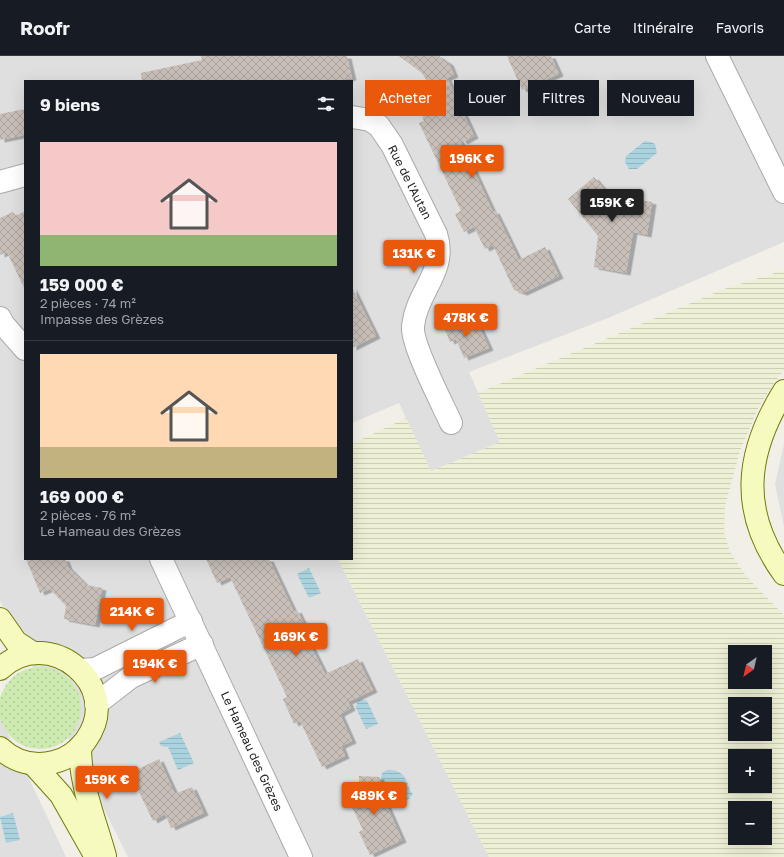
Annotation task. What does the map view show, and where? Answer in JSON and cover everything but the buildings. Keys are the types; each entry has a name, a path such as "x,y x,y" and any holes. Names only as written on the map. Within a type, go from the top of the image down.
{"street":[{"path":"717,56 784,192"},
{"name":"Rue de l'Autan","path":"353,117 370,120 379,126 388,138 436,234 440,246 438,263 418,306 413,327 416,345 451,423"},
{"path":"0,182 24,175"},
{"path":"0,318 3,324 24,348"},
{"path":"784,391 775,406 758,449 753,471 752,489 754,512 765,545 784,574"},
{"name":"Le Hameau des Grèzes","path":"162,560 301,857"},
{"path":"0,619 16,642 33,653"},
{"path":"80,670 95,669 191,621"},
{"path":"96,704 131,677 202,644"},
{"path":"0,669 10,660 33,653 56,655 66,659 80,670 93,692 96,704 95,720 90,734 80,747 70,756 46,764 33,764 10,756 0,749"},
{"path":"80,747 80,764 84,785 105,857"},
{"path":"33,764 61,795 96,857"}],"shaded area":[{"path":"0,56 784,56 784,242 608,318 469,372 500,442 431,472 399,403 353,423 353,80 24,80 24,560 339,560 489,857 128,857 0,601"},
{"path":"784,444 784,527 775,484"},
{"path":"0,717 42,806 66,857 0,857"}],"green space":[{"path":"784,270 784,369 759,406 740,451 725,506 724,532 730,552 746,576 784,615 784,857 489,857 339,560 353,560 353,444 406,418 431,471 500,442 478,393 724,289"},
{"path":"40,667 56,671 69,679 77,692 81,708 77,724 69,737 56,745 40,749 24,745 11,737 3,724 -1,708 3,692 11,679 24,671"}],"water":[{"path":"645,141 655,144 657,153 637,169 629,169 625,162 626,156"},
{"path":"309,568 321,593 309,598 297,574"},
{"path":"362,699 367,701 378,724 366,729 355,706 357,705 357,701"},
{"path":"180,733 194,763 178,770 168,747 161,746 159,742"},
{"path":"387,770 397,771 406,779 410,791 413,794 407,801 399,800 395,790 388,790 382,786 382,773"},
{"path":"13,813 20,840 6,843 0,817"}]}
